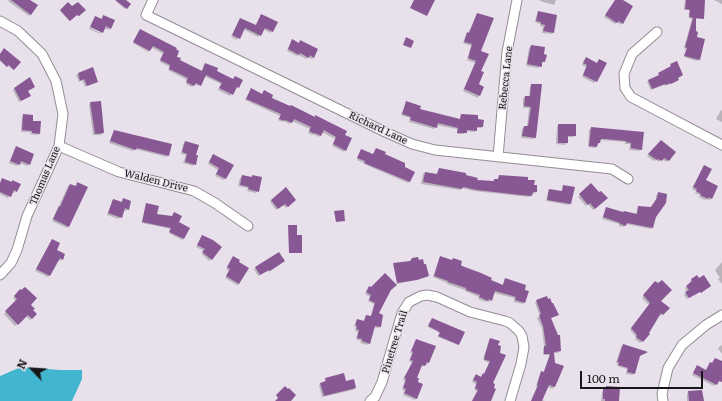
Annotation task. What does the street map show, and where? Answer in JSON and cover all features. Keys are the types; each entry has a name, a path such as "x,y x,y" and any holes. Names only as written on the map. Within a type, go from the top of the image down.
{"street":[{"name":"Richard Lane","path":"153,0 146,14 405,141 435,150 612,170 628,179"},
{"name":"Rebecca Lane","path":"498,157 507,52 517,0"},
{"name":"Thomas Lane","path":"0,21 18,30 42,54 56,81 63,114 59,146 28,216 17,250 11,263 0,275"},
{"path":"657,32 632,54 624,74 624,88 631,98 722,145"},
{"name":"Walden Drive","path":"59,146 119,172 194,191 215,202 248,226"},
{"name":"Pinetree Trail","path":"370,401 375,397 382,382 402,313 409,302 421,296 427,295 437,297 470,312 510,323 519,331 522,336 524,347 519,372 510,401"},
{"path":"663,401 662,394 668,368 682,345 706,324 722,315"}],"water":[{"path":"21,367 82,370 82,379 72,401 0,401 0,376"}],"building":[{"path":"11,0 30,0 38,5 31,15"},
{"path":"115,0 126,0 131,4 127,9"},
{"path":"414,0 435,0 427,16 410,8"},
{"path":"615,0 623,0 633,6 623,24 619,21 617,23 605,15"},
{"path":"686,0 705,0 704,19 696,18 696,31 698,32 697,37 705,39 700,60 684,56 693,18 689,17 690,10 685,9"},
{"path":"68,2 72,6 78,2 86,10 70,21 60,10"},
{"path":"538,11 557,15 554,33 543,31 545,25 536,21"},
{"path":"477,13 494,18 481,51 489,54 481,71 484,72 479,84 484,87 480,96 464,89 476,61 468,58 472,44 464,42 467,32 469,33"},
{"path":"261,14 278,22 273,32 265,28 261,36 245,28 240,39 232,35 240,18 256,25"},
{"path":"103,15 115,20 111,29 106,26 103,33 90,27 95,16 102,19"},
{"path":"140,29 177,48 176,49 179,51 177,57 181,58 180,60 202,71 205,63 218,68 217,71 233,79 235,76 243,80 239,88 237,87 233,95 219,88 222,83 206,75 201,86 196,83 194,86 186,82 188,78 169,69 170,65 160,60 164,52 153,46 150,51 133,42"},
{"path":"406,37 414,41 411,48 403,45"},
{"path":"292,39 299,43 300,40 318,49 314,58 310,55 309,58 300,53 299,55 288,49"},
{"path":"531,45 545,47 544,54 547,55 545,62 542,62 542,67 527,64"},
{"path":"4,48 21,62 14,70 9,65 7,67 0,60 0,54"},
{"path":"586,57 597,63 599,59 607,63 597,82 583,75 587,65 583,63"},
{"path":"677,61 683,75 678,78 679,80 671,84 665,84 652,89 648,80 659,75 658,73 671,66 670,64"},
{"path":"93,67 98,82 87,86 84,79 80,81 78,73"},
{"path":"30,77 35,87 28,91 31,96 21,101 14,88"},
{"path":"531,84 542,84 536,138 522,136 524,126 528,126 531,107 524,106 525,96 530,96"},
{"path":"251,88 262,94 264,90 273,95 272,98 290,106 291,105 315,117 315,115 347,131 345,135 352,138 346,151 333,144 336,137 324,130 321,136 315,134 309,131 311,127 294,119 292,123 279,119 281,114 246,99"},
{"path":"101,101 104,133 95,134 90,102"},
{"path":"406,101 421,106 420,109 460,119 461,114 478,115 478,119 484,120 483,127 477,127 477,131 467,130 467,133 457,133 458,128 438,123 437,128 410,120 411,117 402,114"},
{"path":"23,114 33,115 33,121 41,121 40,134 22,130"},
{"path":"558,124 576,124 576,136 568,136 568,143 558,143"},
{"path":"591,127 644,132 642,150 631,148 631,143 626,141 606,139 601,139 597,147 589,146"},
{"path":"114,130 172,144 169,156 137,148 136,150 110,141"},
{"path":"661,140 676,152 669,161 664,158 662,161 657,160 648,154"},
{"path":"185,141 199,145 196,155 198,155 196,165 185,162 187,154 182,152"},
{"path":"16,146 34,154 30,165 21,161 20,165 10,161"},
{"path":"376,148 405,163 405,167 415,172 410,182 364,163 365,161 357,158 361,149 373,154"},
{"path":"213,154 234,165 226,179 216,174 219,168 209,162"},
{"path":"704,165 712,169 706,180 718,186 712,199 708,197 708,199 700,195 701,194 696,191 697,189 693,187"},
{"path":"439,168 466,173 466,175 478,178 477,180 494,181 494,179 498,179 499,175 528,177 528,180 535,180 534,185 537,185 537,192 533,192 532,196 520,195 463,187 462,189 423,182 425,172 437,174"},
{"path":"242,175 262,177 259,192 248,189 249,187 240,185"},
{"path":"2,178 21,184 17,192 14,190 11,197 0,192 0,183"},
{"path":"77,182 88,187 69,227 53,219 70,184 76,186"},
{"path":"591,183 599,192 601,191 608,198 595,209 590,203 588,205 579,194"},
{"path":"563,185 575,187 571,204 547,200 549,189 562,191"},
{"path":"286,187 296,200 288,207 285,204 278,209 271,200"},
{"path":"658,192 667,194 666,203 656,217 653,228 627,223 626,226 603,217 606,207 637,214 638,206 651,207 657,198"},
{"path":"123,198 131,201 129,210 125,208 122,218 108,213 113,199 122,202"},
{"path":"146,203 159,206 157,214 172,216 174,212 182,216 179,222 190,228 184,239 169,232 171,228 142,222"},
{"path":"344,210 345,221 336,222 334,211"},
{"path":"288,225 297,225 297,235 302,235 302,253 289,253"},
{"path":"202,235 213,240 222,247 212,260 202,252 205,249 197,245"},
{"path":"52,239 60,243 57,250 65,254 63,260 60,258 50,276 36,269"},
{"path":"279,252 285,261 270,271 269,270 260,275 255,267"},
{"path":"233,256 249,268 239,284 226,276 230,269 227,267"},
{"path":"440,256 452,260 453,258 462,261 462,266 492,278 491,280 503,285 505,278 526,285 525,290 529,291 525,303 515,300 516,297 495,291 492,301 489,299 488,301 479,297 480,295 466,290 466,288 434,276"},
{"path":"418,257 419,260 423,259 424,264 426,264 429,276 417,280 397,283 393,263 410,261 412,258"},
{"path":"385,273 397,285 391,290 379,313 383,315 381,327 375,326 370,344 357,338 359,330 356,329 357,326 355,325 357,319 364,321 366,315 371,316 375,303 369,300 371,295 366,292 369,286 371,287"},
{"path":"697,275 699,278 704,275 711,286 701,293 700,292 689,298 685,292 689,290 686,286 692,281 691,279"},
{"path":"662,280 672,290 661,301 670,308 663,315 661,313 649,333 650,334 643,342 636,337 637,335 631,328 650,303 643,295 655,281 658,283"},
{"path":"25,287 37,298 31,305 37,314 32,319 28,315 18,325 5,311 17,299 14,296 20,289 21,290"},
{"path":"547,296 548,299 550,298 559,315 551,318 558,335 560,335 561,351 554,352 555,363 564,366 555,387 549,385 542,401 531,401 538,385 541,371 544,372 550,354 544,354 544,346 546,346 543,326 539,315 541,314 536,300"},
{"path":"432,318 465,332 459,345 438,336 440,333 438,331 428,326"},
{"path":"490,338 500,341 498,345 501,346 500,353 506,355 493,383 495,384 494,388 496,389 491,401 472,401 478,390 475,388 477,382 473,380 476,374 481,377 483,373 484,374 490,361 485,360 484,358"},
{"path":"416,339 436,346 429,363 427,362 425,366 422,365 417,378 419,378 418,382 423,384 417,399 404,393 406,389 403,388 406,379 404,378 413,361 410,360 413,352 411,351"},
{"path":"623,344 648,352 640,356 635,374 627,372 628,368 618,365 619,362 617,362"},
{"path":"715,358 722,361 722,382 719,381 717,385 693,373 697,365 706,370 710,362 712,363"},
{"path":"344,373 346,381 354,379 356,388 324,396 320,383 326,381 325,378"},
{"path":"285,386 296,395 291,401 275,401 278,398 276,395"},
{"path":"606,386 620,387 619,401 605,401 605,399 603,399 603,389 606,389"},
{"path":"702,390 704,401 689,401 688,391"}]}
